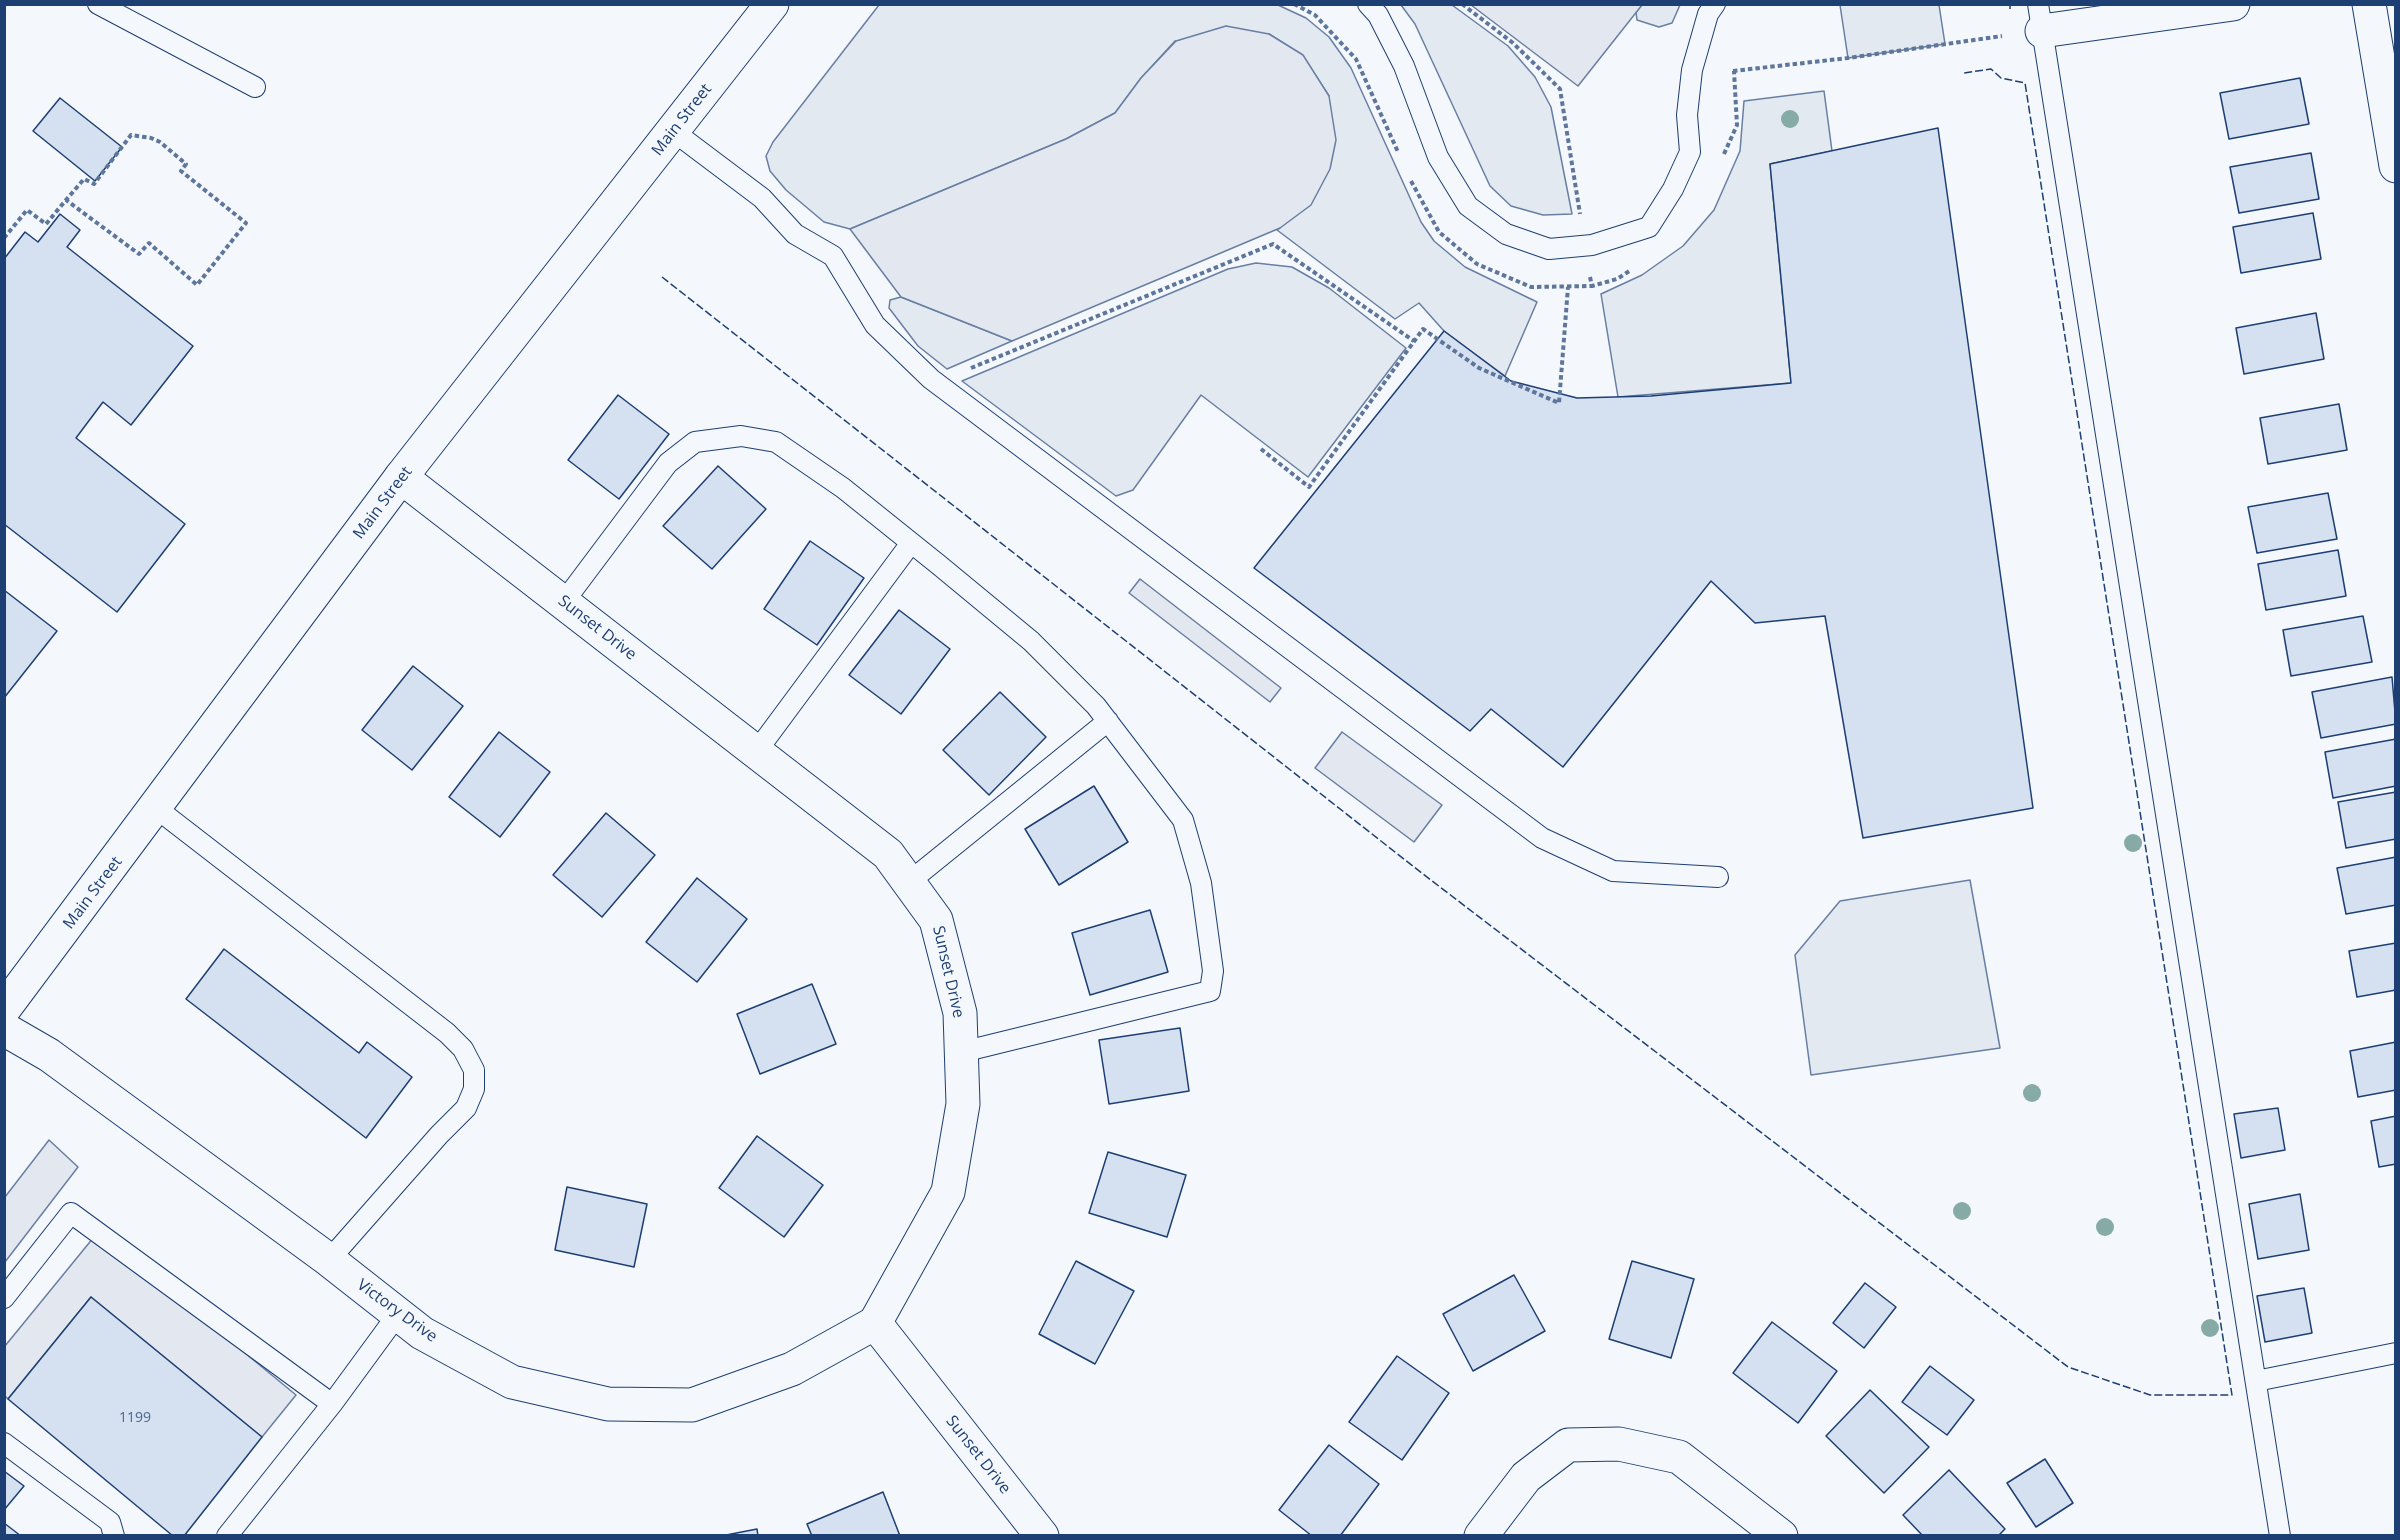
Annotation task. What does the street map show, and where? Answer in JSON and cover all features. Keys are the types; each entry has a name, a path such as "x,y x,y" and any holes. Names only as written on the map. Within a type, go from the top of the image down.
{"street":[{"name":"Main Street","path":"4,1009 402,477 772,4"},
{"path":"2040,18 2233,4"},
{"path":"2369,4 2396,166"},
{"name":"Sunset Drive","path":"402,477 888,854 936,920 960,1013 963,1104 948,1192 875,1323 1042,1536"},
{"name":"Victory Drive","path":"4,1029 49,1055 328,1260 422,1333 512,1382 608,1404 692,1405 792,1369 875,1323"},
{"path":"1481,1536 1526,1477 1568,1445 1619,1444 1679,1457 1782,1536"}],"lane":[{"path":"98,4 255,87"},
{"path":"1368,4 1378,15 1404,66 1438,157 1468,206 1506,234 1549,249 1585,246 1649,227 1673,189 1690,152 1687,115 1692,70 1708,14 1715,4"},
{"path":"2040,18 2280,1536"},
{"path":"673,131 762,198 795,234 834,256 875,324 931,379 1542,838 1613,871 1718,877"},
{"path":"564,603 668,463 694,442 741,436 776,442 843,488 1030,641 1108,720 1183,820 1200,883 1213,971 1210,991 962,1052"},
{"path":"756,752 911,543"},
{"path":"909,882 1108,720"},
{"path":"156,808 447,1033 464,1049 474,1070 474,1089 466,1108 439,1135 328,1260"},
{"path":"4,1298 71,1213 332,1404"},
{"path":"227,1536 332,1404 398,1314"},
{"path":"2256,1381 2396,1353"},
{"path":"4,1443 110,1522 114,1536"}],"path":[{"path":"1462,4 1513,43 1560,89 1592,286 1617,279 1636,267"},
{"path":"1692,70 1734,71 1848,58 2040,18"},
{"path":"1723,156 1737,125 1734,71"},
{"path":"4,238 27,210 46,224 66,200 84,179 94,184 131,135 160,142 186,164 181,171 246,223 196,285 149,243 139,254 66,200"},
{"path":"969,369 1273,244 1414,341"},
{"path":"1261,449 1309,487 1423,329 1479,368 1559,403 1568,286"}],"shaded area":[{"path":"1642,4 1680,5 1672,23 1659,27 1637,20 1636,12"},
{"path":"879,5 1278,5 1306,18 1329,37 1351,68 1421,222 1434,241 1465,267 1537,302 1505,376 1444,331 1419,303 1395,319 1277,230 1280,228 1329,96 1302,55 1269,34 1175,41 1141,78 1115,113 1066,139 850,229 824,222 786,190 770,171 766,156 773,142"},
{"path":"1401,5 1452,5 1508,46 1535,77 1551,107 1572,214 1543,215 1511,206 1490,186 1415,24"},
{"path":"1471,5 1642,5 1578,86"},
{"path":"1840,5 1939,5 1945,44 1848,58"},
{"path":"1226,26 1269,34 1303,55 1329,96 1336,140 1330,169 1311,205 1280,228 1012,341 901,297 850,229 1066,139 1115,113 1141,78 1176,41"},
{"path":"1824,91 1832,151 1770,164 1791,383 1618,397 1601,294 1642,275 1683,246 1714,210 1740,151 1744,101"},
{"path":"1256,263 1292,267 1329,288 1406,348 1308,477 1201,395 1133,490 1116,496 962,381 1228,269"},
{"path":"901,297 1012,341 947,369 918,346 889,308 890,300"},
{"path":"1140,579 1281,688 1270,702 1129,593"},
{"path":"1342,732 1442,805 1414,842 1315,768"},
{"path":"1970,880 2000,1048 1811,1075 1795,955 1840,901"},
{"path":"49,1140 78,1167 5,1262 5,1197"},
{"path":"98,1232 296,1395 262,1437 91,1297 8,1399 5,1396 5,1346"}],"building":[{"path":"2300,78 2309,124 2229,139 2220,93"},
{"path":"60,98 122,147 95,181 33,131"},
{"path":"1938,128 2033,808 1863,838 1825,616 1755,623 1711,581 1563,767 1491,709 1470,731 1254,568 1444,331 1511,381 1577,398 1651,396 1791,383 1770,164"},
{"path":"2311,153 2319,199 2239,213 2230,167"},
{"path":"2313,213 2321,259 2241,273 2233,227"},
{"path":"60,214 80,230 67,247 193,346 131,425 103,402 76,438 185,524 117,612 4,524 4,259 25,232 38,242"},
{"path":"2316,313 2324,359 2244,374 2236,328"},
{"path":"618,395 669,434 619,499 568,460"},
{"path":"2339,404 2347,450 2268,464 2260,418"},
{"path":"718,466 766,509 712,569 663,526"},
{"path":"2328,493 2337,539 2257,553 2248,507"},
{"path":"810,541 864,578 817,645 764,609"},
{"path":"2338,550 2346,596 2266,610 2258,564"},
{"path":"4,590 57,631 4,698"},
{"path":"899,610 950,649 901,714 849,675"},
{"path":"2363,616 2372,662 2291,676 2283,630"},
{"path":"413,666 463,706 412,770 362,730"},
{"path":"2392,677 2396,724 2321,738 2312,692"},
{"path":"1000,692 1046,737 989,795 943,750"},
{"path":"499,732 550,772 500,837 449,797"},
{"path":"2396,739 2396,786 2333,798 2325,752"},
{"path":"1094,786 1128,842 1059,885 1025,829"},
{"path":"2396,792 2396,839 2346,848 2338,802"},
{"path":"606,813 655,855 602,917 553,875"},
{"path":"2396,857 2396,905 2346,914 2337,868"},
{"path":"697,878 747,919 697,982 646,942"},
{"path":"1150,910 1168,972 1090,995 1072,933"},
{"path":"2396,943 2396,990 2357,997 2349,951"},
{"path":"224,949 359,1053 367,1042 412,1077 366,1138 186,999"},
{"path":"812,984 836,1044 760,1074 737,1014"},
{"path":"1180,1028 1189,1091 1109,1104 1099,1040"},
{"path":"2396,1042 2396,1090 2358,1097 2350,1051"},
{"path":"2278,1108 2285,1150 2241,1158 2234,1114"},
{"path":"2396,1116 2396,1164 2379,1167 2371,1121"},
{"path":"757,1136 823,1185 784,1237 719,1188"},
{"path":"1108,1152 1186,1175 1167,1237 1089,1213"},
{"path":"567,1187 647,1204 634,1267 555,1250"},
{"path":"2300,1194 2309,1250 2258,1259 2249,1204"},
{"path":"1076,1261 1134,1291 1095,1364 1039,1334"},
{"path":"1632,1261 1694,1279 1671,1358 1609,1339"},
{"path":"1514,1275 1545,1331 1473,1371 1443,1314"},
{"path":"1865,1283 1896,1307 1864,1348 1833,1323"},
{"path":"2304,1288 2312,1333 2265,1342 2257,1296"},
{"path":"91,1297 262,1437 184,1536 173,1536 8,1399"},
{"path":"1772,1322 1837,1371 1798,1423 1733,1373"},
{"path":"1397,1356 1449,1393 1402,1460 1349,1422"},
{"path":"1930,1366 1974,1400 1947,1435 1902,1402"},
{"path":"1870,1390 1929,1447 1884,1493 1826,1436"},
{"path":"1329,1445 1379,1484 1340,1536 1312,1536 1279,1510"},
{"path":"2045,1459 2073,1503 2036,1527 2007,1483"},
{"path":"1949,1470 2005,1529 1998,1536 1923,1536 1903,1515"},
{"path":"4,1471 24,1486 4,1510"},
{"path":"883,1492 900,1536 812,1536 807,1524"},
{"path":"4,1523 21,1536 4,1536"},
{"path":"757,1529 758,1536 721,1536"}],"fence":[{"path":"2010,4 2010,9"},
{"path":"662,277 1423,874 2068,1367 2150,1395 2232,1395 2025,83 2001,78 1991,69 1964,73"}]}
